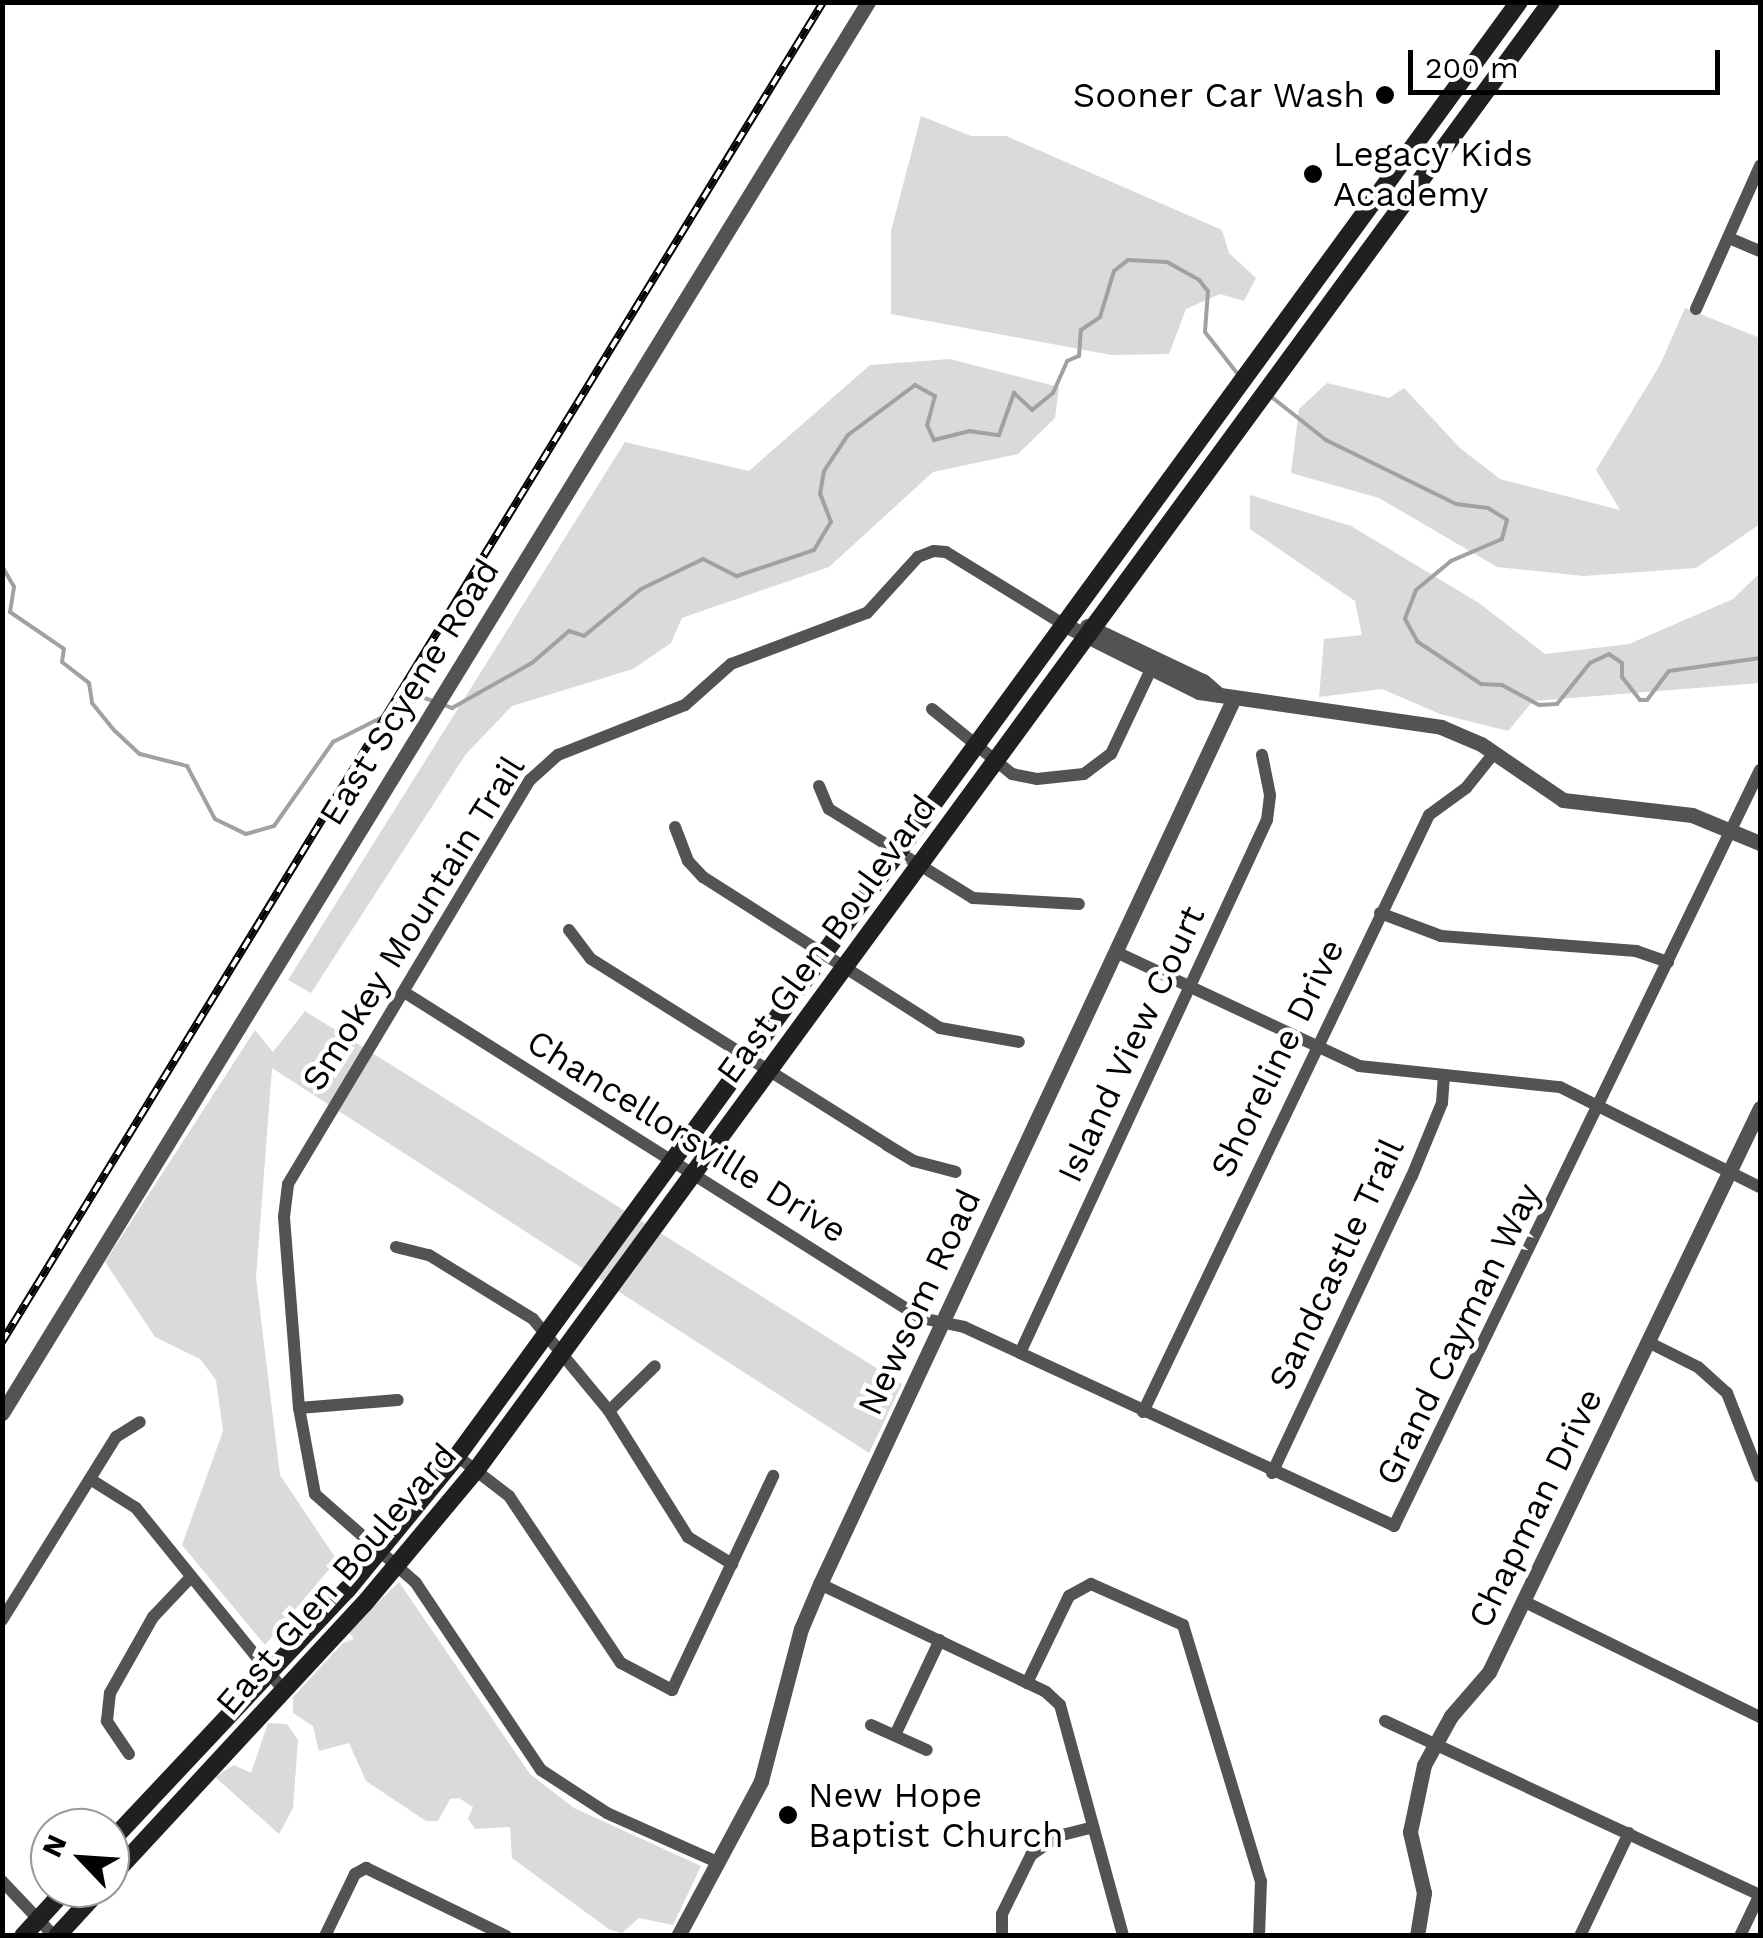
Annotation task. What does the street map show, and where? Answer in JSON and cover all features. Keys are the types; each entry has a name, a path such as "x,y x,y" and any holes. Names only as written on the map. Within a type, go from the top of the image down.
{"main road":[{"name":"East Glen Boulevard","path":"130,1821 380,1552 456,1456 1519,2"},
{"name":"East Glen Boulevard","path":"130,1857 397,1567 478,1470 1551,2"},
{"path":"1419,137 1440,154"},
{"path":"22,1936 48,1908"},
{"path":"56,1936 82,1908"}],"street":[{"name":"East Scyene Road","path":"2,1413 868,2"},
{"path":"1696,309 1760,166"},
{"path":"1728,238 1760,251"},
{"name":"Smokey Mountain Trail","path":"717,1862 582,1800 541,1770 416,1582 316,1494 299,1408 284,1218 288,1184 530,780 558,756 684,705 731,664 867,613 918,557 934,551 1063,624"},
{"path":"1063,624 1226,698 1441,727 1494,753 1563,800 1692,814 1760,842"},
{"path":"932,708 978,740 996,762 1029,779 1095,771 1111,754 1154,664"},
{"name":"Newsom Road","path":"683,1934 761,1781 800,1629 1116,952 1226,698"},
{"name":"Shoreline Drive","path":"1143,1412 1315,1046 1433,808 1466,788 1494,753"},
{"name":"Island View Court","path":"1020,1353 1267,820 1270,794 1262,754"},
{"name":"Grand Cayman Way","path":"942,1325 964,1327 1380,1525 1400,1522 1760,770"},
{"path":"819,786 829,809 984,902 1080,904"},
{"path":"676,827 688,862 703,877 846,968 954,1035 1018,1042"},
{"path":"1380,913 1441,936 1636,951 1668,962"},
{"path":"569,930 591,959 770,1071 914,1161 956,1172"},
{"path":"1116,952 1370,1069 1545,1083 1600,1106 1760,1187"},
{"name":"Chancellorsville Drive","path":"404,992 900,1306 942,1325"},
{"name":"Sandcastle Trail","path":"1272,1473 1412,1176 1442,1104 1444,1076"},
{"name":"Chapman Drive","path":"1417,1936 1424,1893 1412,1850 1412,1800 1437,1743 1489,1672 1760,1108"},
{"path":"396,1247 428,1255 545,1333 561,1357 609,1410 688,1537 732,1564"},
{"path":"1648,1342 1716,1380 1736,1408 1760,1476"},
{"path":"609,1410 655,1366"},
{"path":"299,1408 398,1400"},
{"path":"2,1620 116,1437 140,1422"},
{"path":"456,1456 510,1496 621,1664 672,1690 774,1476"},
{"path":"90,1478 136,1508 284,1691"},
{"path":"128,1754 107,1721 110,1693 153,1617 190,1578"},
{"path":"820,1584 1027,1682 1060,1705 1123,1936"},
{"path":"1027,1682 1070,1596 1091,1584 1183,1625 1260,1881 1259,1936"},
{"path":"1522,1601 1760,1717"},
{"path":"895,1736 940,1640"},
{"path":"1384,1721 1760,1894 1740,1936"},
{"path":"871,1725 927,1750"},
{"path":"1002,1936 1002,1914 1031,1856 1058,1836 1094,1827"},
{"path":"1580,1936 1629,1833"},
{"path":"326,1936 360,1869 506,1936"},
{"path":"2,1881 56,1936"}],"shaded area":[{"path":"921,116 971,136 1006,136 1222,230 1229,253 1256,278 1244,301 1220,294 1186,309 1169,354 1111,355 891,314 891,231"},
{"path":"1685,308 1760,338 1760,524 1696,568 1584,576 1497,567 1379,498 1291,473 1299,409 1327,383 1389,398 1404,388 1460,448 1500,479 1620,510 1596,470 1660,365"},
{"path":"950,359 1059,387 1055,418 1018,454 933,472 829,567 682,618 671,643 633,669 512,706 466,754 311,993 288,980 625,442 749,471 870,365"},
{"path":"1250,495 1351,526 1479,603 1545,654 1629,644 1733,599 1760,573 1760,683 1533,701 1508,731 1440,714 1382,689 1319,697 1324,639 1362,635 1355,601 1250,529"},
{"path":"305,1011 902,1384 869,1453 272,1068 256,1278 280,1475 337,1560 265,1645 182,1545 223,1431 216,1380 200,1359 155,1337 105,1262 255,1030 273,1052"},
{"path":"399,1582 530,1774 574,1808 701,1866 673,1925 639,1918 622,1933 610,1930 512,1858 510,1827 475,1829 468,1819 473,1807 459,1798 450,1799 438,1821 426,1821 366,1781 349,1743 319,1751 313,1726 293,1713 293,1697 343,1643 354,1639 348,1631"},
{"path":"268,1723 287,1724 298,1740 293,1808 279,1834 215,1777 234,1765 251,1773"}],"waterway":[{"path":"444,705 452,708 532,663 569,631 584,636 641,589 703,559 737,576 814,550 831,522 820,494 824,471 848,435 915,385 935,396 927,425 934,440 969,431 999,435 1014,393 1032,410 1053,393 1067,361 1079,356 1081,330 1100,317 1114,271 1128,260 1167,262 1199,280 1208,291 1205,332 1240,377"},
{"path":"1269,395 1326,440 1456,504 1488,508 1507,520 1502,539 1451,561 1416,590 1405,619 1418,642 1481,684 1502,685 1539,705 1557,704 1590,663 1609,654 1622,663 1622,677 1640,700 1647,700 1669,671 1760,658"},
{"path":"2,566 14,587 10,612 64,649 62,662 89,683 92,703 115,731 140,754 187,766 215,819 246,834 274,826 333,742 422,697 436,702"}],"railway":[{"path":"2,1342 823,2"}],"place":[{"name":"Sooner Car Wash","path":"1385,95"},
{"name":"Legacy Kids Academy","path":"1313,174"},
{"name":"New Hope Baptist Church","path":"788,1815"}]}
